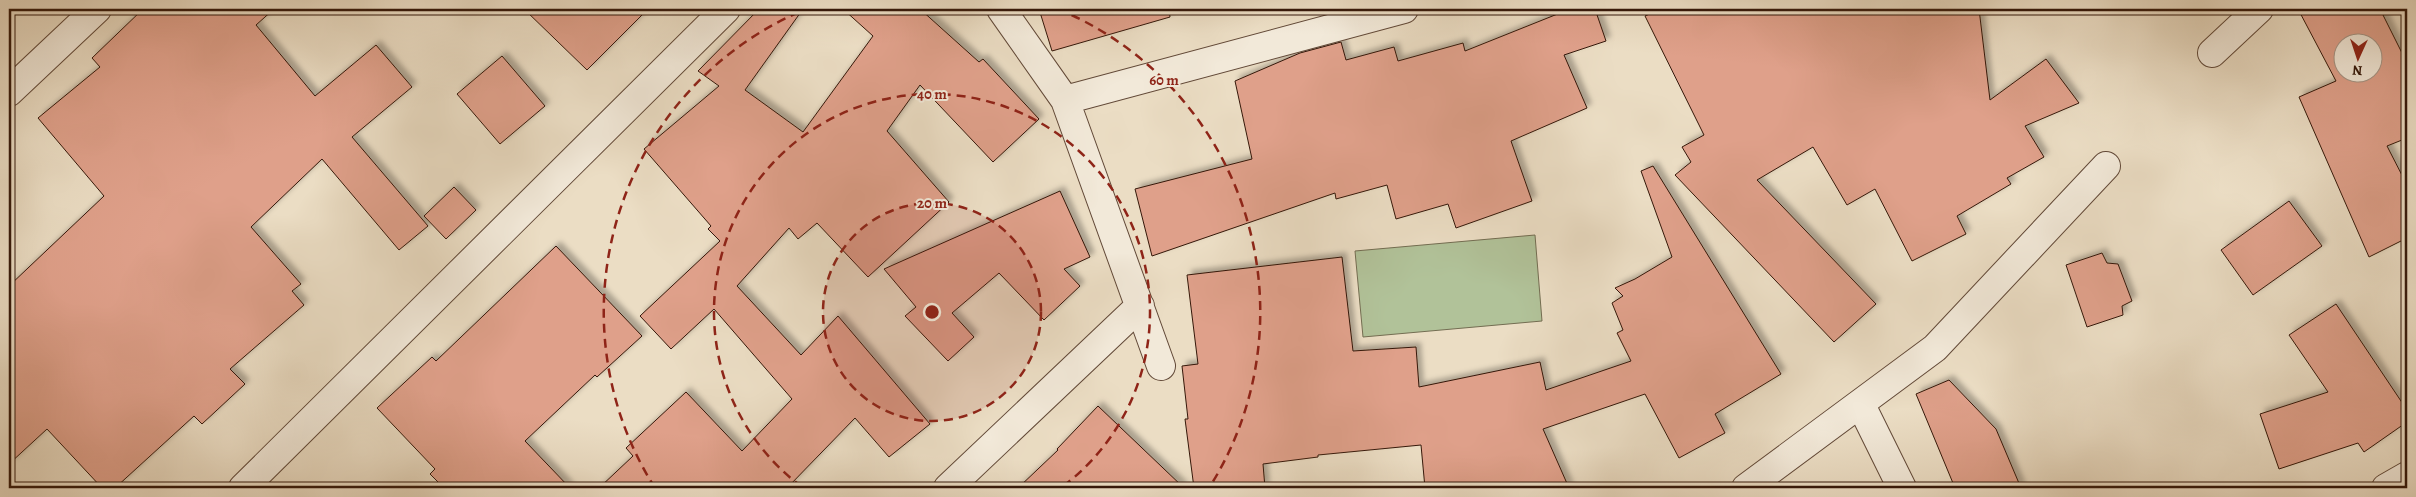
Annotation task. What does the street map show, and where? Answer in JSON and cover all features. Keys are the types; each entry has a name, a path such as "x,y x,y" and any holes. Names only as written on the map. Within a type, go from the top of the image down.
{"street":[{"path":"9,92 97,9"},
{"path":"243,488 726,9"},
{"path":"1002,9 1065,100 1161,366"},
{"path":"1065,100 1404,9"},
{"path":"2212,53 2259,9"},
{"path":"1746,488 1861,405 1935,348 2106,166"},
{"path":"948,488 1140,306"},
{"path":"1861,405 1902,488"},
{"path":"2386,488 2407,476"}],"green space":[{"path":"1535,235 1542,321 1363,337 1355,251"}],"building":[{"path":"143,9 274,9 256,25 315,96 376,45 412,87 352,137 428,226 399,250 322,159 251,227 301,284 292,291 304,305 230,369 245,384 202,424 194,416 115,488 102,488 47,429 9,464 9,286 104,196 38,118 100,67 92,58"},
{"path":"524,9 648,9 587,70"},
{"path":"759,9 803,9 745,90 803,132 873,36 843,9 920,9 979,62 983,59 1039,119 993,162 920,85 887,131 949,202 868,277 817,223 798,239 789,228 737,286 801,355 838,316 930,424 889,457 855,418 787,488 599,488 633,456 626,448 686,392 742,451 792,399 714,309 671,349 640,316 720,241 708,229 711,226 644,149 719,86 698,71"},
{"path":"1039,9 1169,9 1170,17 1052,51"},
{"path":"1570,9 1595,9 1606,41 1564,55 1587,108 1511,141 1532,201 1456,228 1448,204 1396,219 1387,185 1336,199 1335,193 1152,256 1135,189 1252,159 1235,81 1300,53 1341,42 1346,60 1394,47 1398,61 1463,43 1465,51"},
{"path":"1661,9 1979,9 1990,100 2046,59 2079,103 2025,126 2044,157 2007,178 2011,184 1957,216 1966,234 1912,261 1875,189 1847,205 1813,147 1757,180 1876,304 1834,342 1675,175 1691,162 1682,147 1704,135 1645,16"},
{"path":"2298,9 2380,9 2407,63 2407,138 2387,146 2407,185 2407,238 2369,257 2299,97 2334,82 2384,82 2384,32 2334,32 2334,77"},
{"path":"502,56 545,106 500,144 457,94"},
{"path":"1653,166 1781,374 1715,414 1725,433 1679,458 1645,394 1543,429 1569,488 1425,488 1421,445 1318,455 1318,457 1263,464 1265,488 1194,488 1185,419 1188,419 1182,366 1198,364 1187,275 1342,257 1353,351 1416,347 1419,387 1540,362 1546,390 1631,361 1617,333 1623,330 1612,303 1623,296 1615,288 1635,279 1672,257 1641,171"},
{"path":"454,187 476,210 446,239 424,216"},
{"path":"1060,191 1090,257 1064,269 1080,286 1044,320 999,273 952,313 974,337 948,361 905,316 916,307 884,269"},
{"path":"2289,201 2322,246 2253,295 2221,250"},
{"path":"556,246 642,336 597,377 595,375 525,441 570,488 444,488 430,474 435,469 377,408 432,357 436,361"},
{"path":"2102,253 2107,263 2118,264 2132,301 2122,306 2123,315 2087,327 2066,265"},
{"path":"2336,304 2407,410 2407,422 2364,452 2358,443 2279,469 2260,414 2328,392 2289,335"},
{"path":"1949,380 1996,429 2021,488 1955,488 1916,394"},
{"path":"1098,406 1184,488 1018,488 1058,450"}]}
